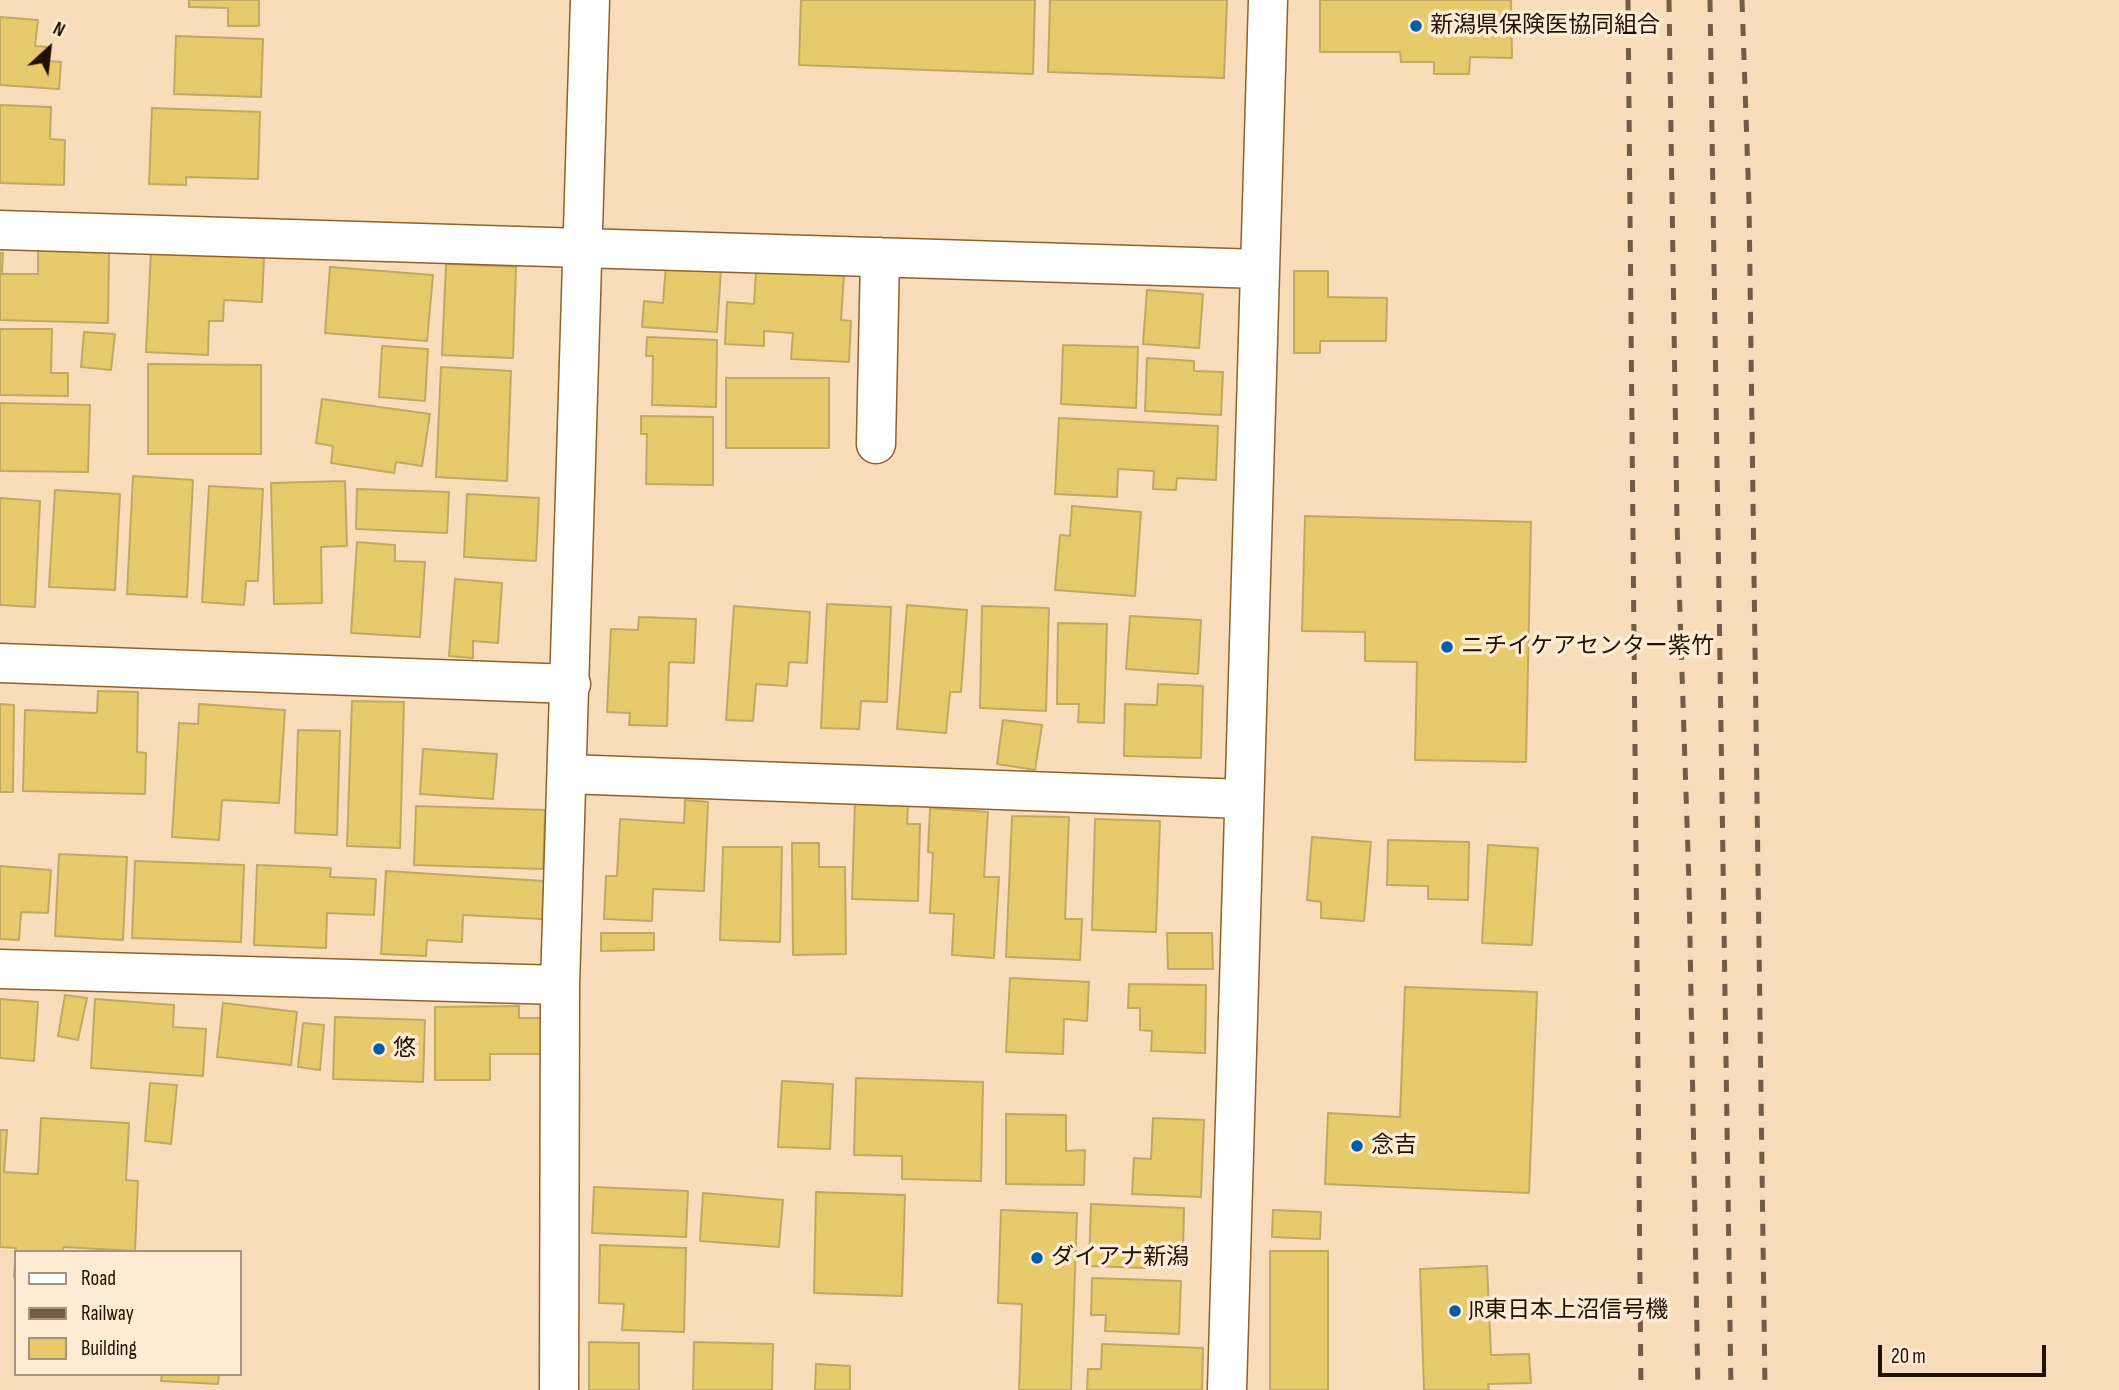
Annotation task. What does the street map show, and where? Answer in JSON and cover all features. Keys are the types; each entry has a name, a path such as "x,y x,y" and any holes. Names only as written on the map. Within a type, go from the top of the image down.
{"street":[{"path":"559,1390 560,985 590,0"},
{"path":"1227,1390 1268,0"},
{"path":"0,230 1259,269"},
{"path":"876,444 880,257"},
{"path":"0,663 571,684"},
{"path":"567,774 1244,799"},
{"path":"0,969 560,985"}],"building":[{"path":"189,0 259,0 259,26 228,26 228,8 189,7"},
{"path":"801,0 1035,0 1033,74 799,65"},
{"path":"1050,0 1227,0 1224,78 1048,72"},
{"name":"新潟県保険医協同組合","path":"1320,0 1511,0 1512,58 1470,57 1469,74 1434,74 1434,62 1401,62 1400,52 1320,52"},
{"path":"0,17 38,20 35,46 50,47 49,61 61,62 59,89 0,85"},
{"path":"176,36 263,39 261,97 174,94"},
{"path":"0,105 51,107 50,139 65,140 64,185 0,183"},
{"path":"152,108 260,112 258,179 186,177 186,185 149,184"},
{"path":"38,250 109,252 108,323 0,320 0,253 3,253 2,274 38,274"},
{"path":"151,252 264,257 262,302 224,300 223,321 209,321 208,355 146,352"},
{"path":"446,264 516,267 513,358 442,355"},
{"path":"666,265 721,268 717,332 642,327 644,301 663,303"},
{"path":"330,267 433,275 427,341 325,333"},
{"path":"756,270 844,275 841,320 851,321 849,362 791,359 793,333 764,331 764,346 725,344 727,302 754,304"},
{"path":"1294,271 1328,271 1328,297 1387,298 1386,341 1320,341 1320,353 1294,353"},
{"path":"1147,290 1203,294 1199,348 1143,344"},
{"path":"0,329 52,329 51,373 68,373 68,396 0,395"},
{"path":"84,332 115,334 111,370 81,367"},
{"path":"647,337 717,340 716,407 652,405 653,356 646,356"},
{"path":"1063,345 1138,347 1136,408 1061,404"},
{"path":"382,346 428,349 425,401 379,397"},
{"path":"1147,358 1194,361 1194,371 1223,372 1221,415 1145,411"},
{"path":"148,364 261,365 261,454 148,454"},
{"path":"441,367 511,371 507,481 436,477"},
{"path":"726,378 829,378 829,448 726,448"},
{"path":"322,399 430,414 422,466 396,462 394,473 331,463 333,446 316,443"},
{"path":"0,403 90,405 88,472 0,471"},
{"path":"641,416 713,417 713,485 646,484 647,434 641,434"},
{"path":"1059,418 1218,426 1216,480 1177,478 1176,490 1153,489 1154,471 1118,469 1117,497 1055,494"},
{"path":"133,476 193,480 187,597 127,594"},
{"path":"345,481 347,546 321,547 322,603 274,604 271,483"},
{"path":"209,486 263,489 258,581 246,581 244,605 202,602"},
{"path":"357,489 449,492 447,533 356,529"},
{"path":"55,490 120,494 115,590 49,587"},
{"path":"467,494 539,498 536,561 464,557"},
{"path":"0,498 40,501 35,607 0,605"},
{"path":"1072,506 1141,512 1135,596 1055,590 1060,535 1070,536"},
{"name":"ニチイケアセンター紫竹","path":"1305,516 1531,522 1526,762 1415,760 1417,662 1365,661 1365,632 1302,631"},
{"path":"357,542 395,545 395,561 425,562 420,637 351,633"},
{"path":"455,579 502,583 498,643 473,641 473,658 449,656"},
{"path":"827,604 891,607 887,702 861,701 859,729 821,728"},
{"path":"907,605 967,610 961,692 950,692 946,733 897,729"},
{"path":"734,606 810,612 807,663 789,662 787,686 756,684 753,721 726,720"},
{"path":"982,606 1049,608 1046,711 980,708"},
{"path":"1130,616 1201,620 1198,674 1126,669"},
{"path":"639,617 696,619 694,663 669,662 667,726 629,725 630,713 607,712 611,629 638,630"},
{"path":"1058,623 1107,624 1104,723 1078,722 1079,704 1057,704"},
{"path":"1158,684 1203,686 1201,758 1124,756 1125,704 1157,705"},
{"path":"98,691 138,692 137,752 146,753 145,794 23,791 25,710 97,713"},
{"path":"352,701 404,702 400,848 347,846"},
{"path":"0,704 14,705 13,792 0,792"},
{"path":"199,704 285,710 279,803 222,800 219,840 172,837 179,723 198,724"},
{"path":"1003,720 1042,725 1035,770 997,764"},
{"path":"298,730 340,731 337,835 295,833"},
{"path":"423,749 497,754 493,799 420,794"},
{"path":"685,800 708,802 704,891 653,889 652,921 604,919 606,876 617,876 620,819 684,823"},
{"path":"855,801 908,803 907,824 920,824 918,901 852,899"},
{"path":"416,806 545,810 543,869 414,865"},
{"path":"930,808 988,812 984,877 999,877 994,958 952,955 954,914 930,913 933,853 928,852"},
{"path":"1012,816 1069,817 1065,919 1082,919 1080,960 1006,957"},
{"path":"1095,819 1160,821 1156,932 1092,930"},
{"path":"1312,837 1371,842 1364,921 1321,918 1321,902 1307,900"},
{"path":"1388,840 1469,842 1468,900 1428,899 1428,886 1387,885"},
{"path":"792,843 819,843 819,867 845,867 846,954 793,955"},
{"path":"1488,845 1538,848 1532,945 1482,943"},
{"path":"723,847 782,847 780,942 720,940"},
{"path":"59,854 127,857 123,940 55,936"},
{"path":"135,861 244,865 241,942 132,938"},
{"path":"257,865 331,868 330,877 376,879 374,915 327,913 326,948 254,945"},
{"path":"0,866 51,870 48,913 21,912 19,940 0,939"},
{"path":"386,871 544,881 542,919 463,915 462,942 427,940 426,956 381,954"},
{"path":"601,933 654,933 654,950 601,951"},
{"path":"1167,933 1212,933 1213,969 1168,969"},
{"path":"1010,978 1089,982 1087,1021 1064,1019 1063,1054 1006,1052"},
{"path":"1129,984 1206,985 1205,1053 1151,1051 1152,1031 1140,1030 1140,1008 1128,1008"},
{"path":"1405,987 1537,992 1529,1193 1325,1184 1328,1113 1400,1117"},
{"path":"65,995 87,998 78,1040 58,1036"},
{"path":"0,999 38,1002 34,1061 0,1058"},
{"path":"95,999 174,1005 173,1027 206,1029 203,1076 91,1068"},
{"path":"223,1003 297,1012 291,1065 217,1057"},
{"path":"519,1006 519,1018 541,1018 542,1054 490,1054 490,1080 435,1080 435,1007"},
{"name":"悠","path":"335,1017 425,1020 423,1082 333,1079"},
{"path":"303,1023 324,1025 320,1070 298,1067"},
{"path":"856,1078 983,1082 981,1181 902,1179 902,1156 854,1155"},
{"path":"782,1081 833,1084 830,1149 778,1147"},
{"path":"150,1083 177,1085 171,1144 145,1141"},
{"path":"1006,1114 1066,1115 1066,1151 1085,1150 1084,1185 1006,1184"},
{"path":"41,1118 129,1123 126,1180 138,1181 135,1250 63,1247 63,1250 16,1250 0,1247 0,1130 7,1130 4,1172 38,1174"},
{"path":"1153,1118 1204,1120 1201,1197 1132,1194 1134,1158 1151,1159"},
{"path":"594,1187 688,1191 686,1237 592,1233"},
{"path":"816,1192 905,1195 902,1296 814,1293"},
{"path":"703,1193 783,1200 779,1247 700,1241"},
{"path":"1091,1204 1184,1208 1183,1249 1145,1248 1145,1268 1089,1266"},
{"name":"ダイアナ新潟","path":"1001,1210 1077,1213 1071,1390 1019,1390 1022,1304 998,1303"},
{"path":"1273,1210 1321,1212 1320,1239 1272,1237"},
{"path":"600,1245 686,1248 684,1332 622,1330 624,1304 599,1303"},
{"path":"1270,1251 1328,1251 1328,1390 1270,1390"},
{"name":"JR東日本上沼信号機","path":"1487,1266 1491,1355 1529,1354 1531,1383 1488,1384 1489,1390 1424,1390 1420,1269"},
{"path":"1092,1278 1181,1281 1179,1334 1105,1331 1106,1315 1091,1315"},
{"path":"589,1342 639,1343 639,1390 589,1390"},
{"path":"694,1342 773,1344 772,1390 693,1390"},
{"path":"1102,1344 1203,1348 1202,1390 1087,1390 1088,1369 1101,1369"},
{"path":"816,1364 850,1366 850,1390 815,1390"},
{"path":"162,1376 219,1376 218,1384 161,1381"}],"railway":[{"path":"1628,0 1641,1390"},
{"path":"1669,0 1677,522 1689,883 1698,1390"},
{"path":"1710,0 1731,1390"},
{"path":"1742,0 1749,203 1765,1390"}],"place":[{"name":"新潟県保険医協同組合","path":"1416,26"},
{"name":"ニチイケアセンター紫竹","path":"1447,647"},
{"name":"悠","path":"379,1049"},
{"name":"念吉","path":"1357,1146"},
{"name":"ダイアナ新潟","path":"1037,1258"},
{"name":"JR東日本上沼信号機","path":"1455,1311"}]}
